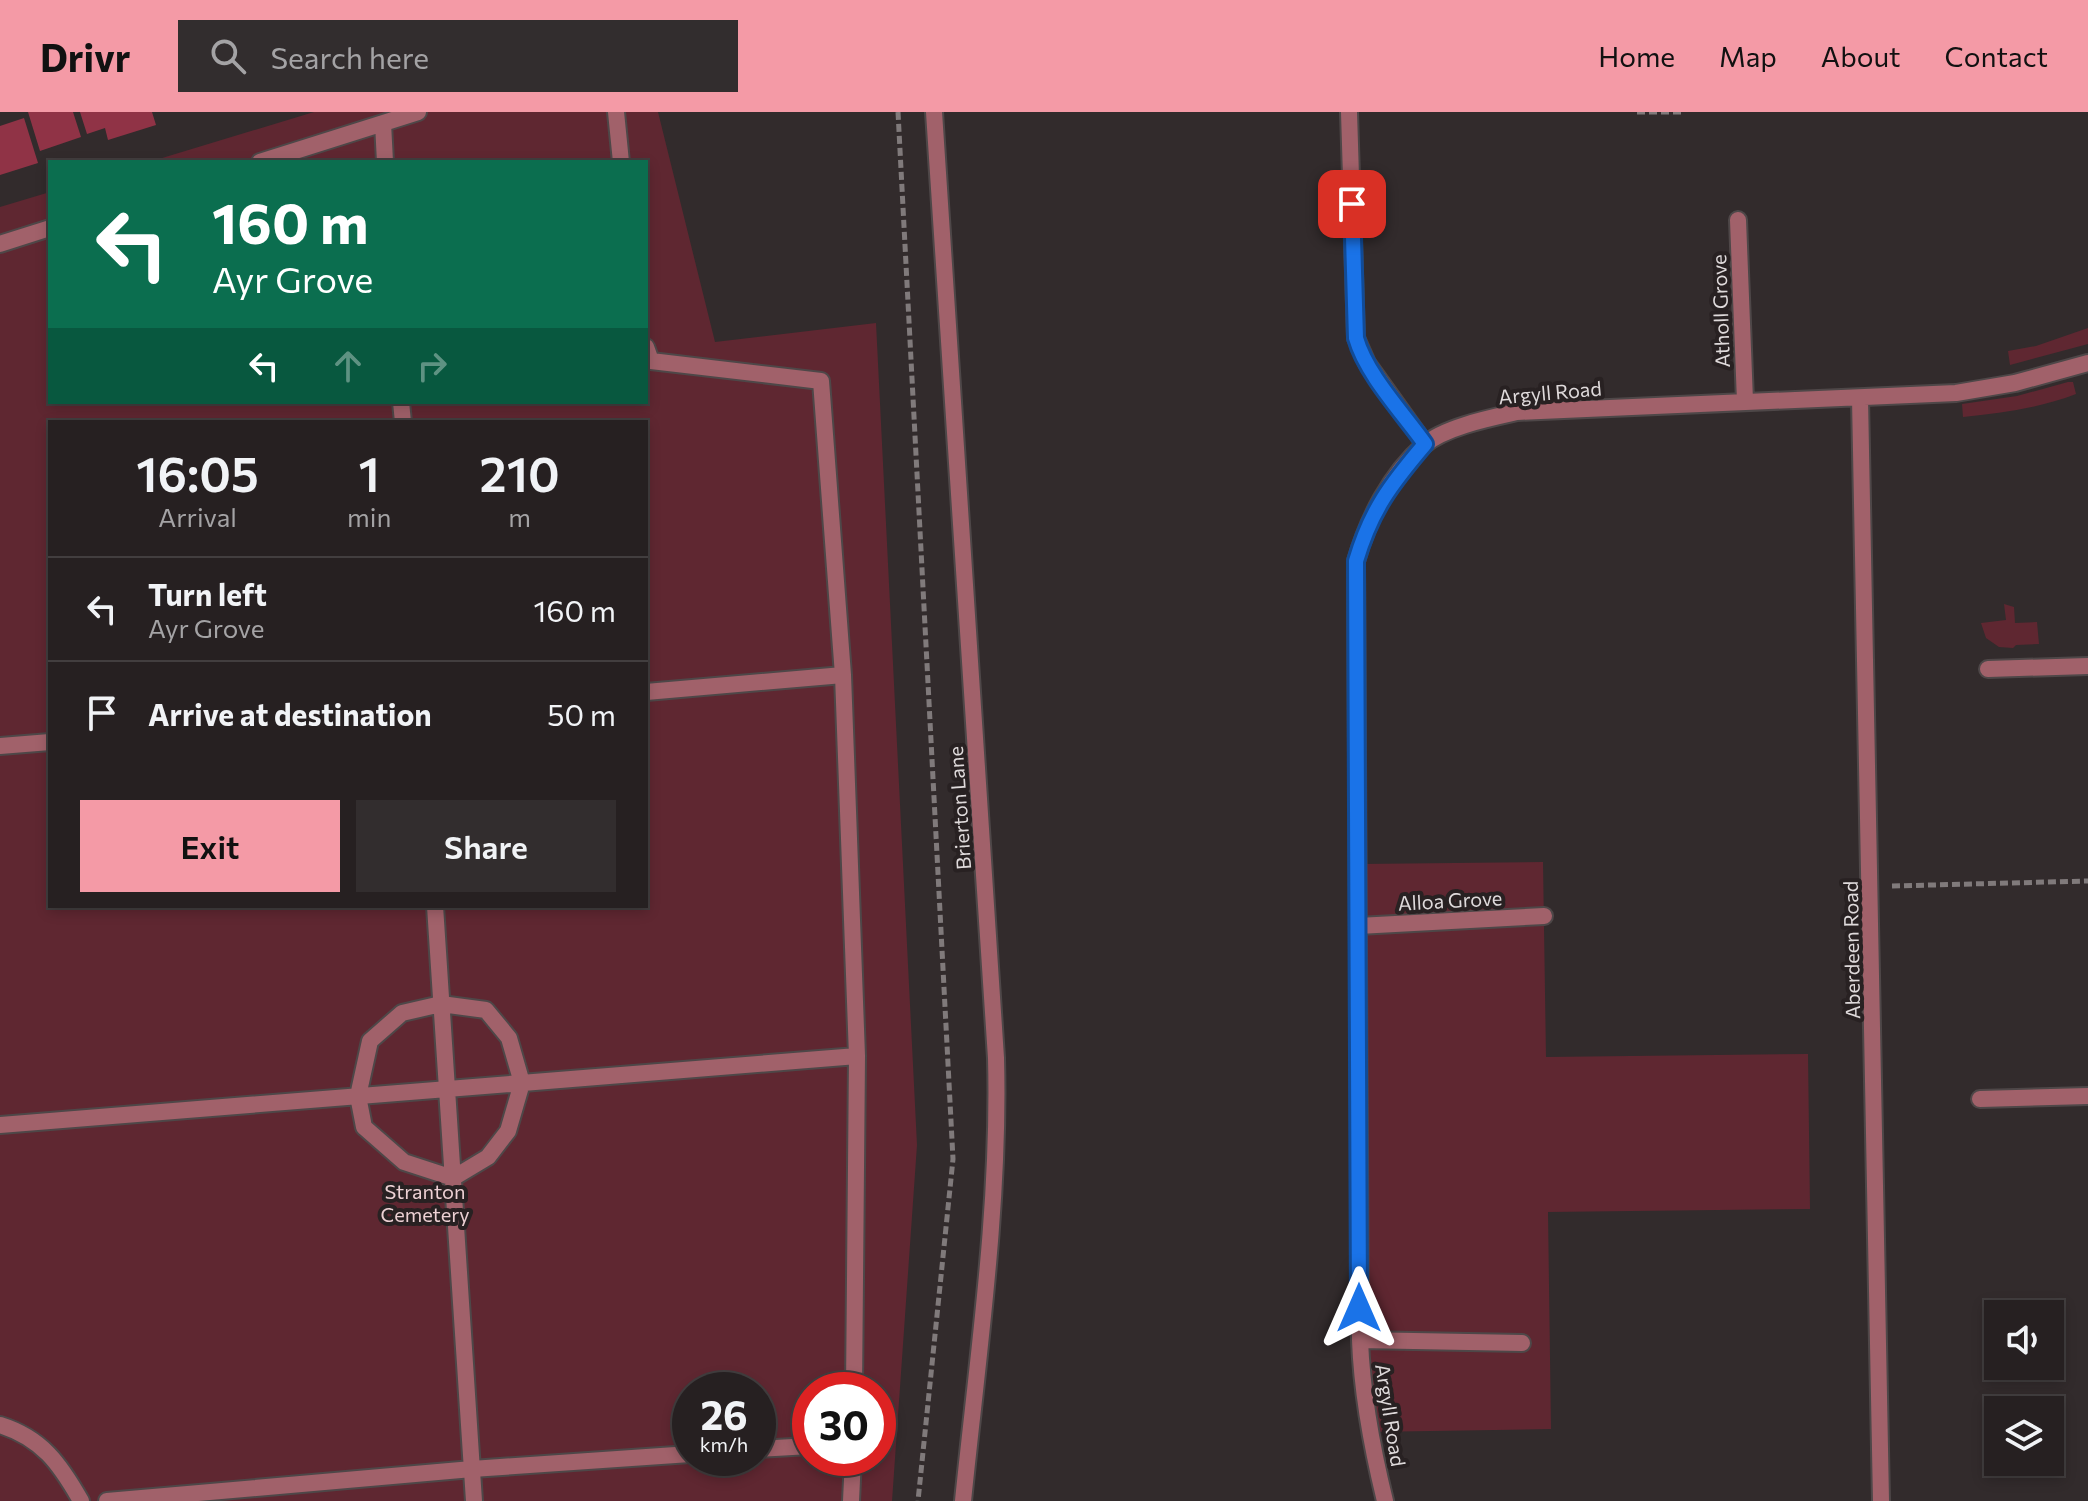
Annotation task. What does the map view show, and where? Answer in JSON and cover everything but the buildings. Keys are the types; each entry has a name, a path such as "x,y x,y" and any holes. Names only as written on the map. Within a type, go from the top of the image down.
{"street":[{"path":"266,160 418,112"},
{"path":"616,112 621,160"},
{"name":"Brierton Lane","path":"934,112 998,1125 995,1188 963,1501"},
{"path":"1349,112 1356,338 1367,363 1425,444"},
{"path":"383,123 385,160"},
{"name":"Atholl Grove","path":"1738,220 1745,401"},
{"path":"0,244 48,229"},
{"path":"648,353 651,361 821,381 843,675 857,1056 854,1372"},
{"name":"Argyll Road","path":"1385,1501 1371,1444 1361,1377 1356,561 1365,530 1382,497 1425,444 1483,419 1517,412 1860,398 1970,390 2015,383 2088,363"},
{"name":"Aberdeen Road","path":"1860,398 1881,1501"},
{"path":"1988,669 2088,666"},
{"path":"648,692 843,675"},
{"path":"0,746 48,742"},
{"path":"435,908 474,1501"},
{"name":"Alloa Grove","path":"1358,926 1544,916"},
{"path":"441,1004 486,1010 509,1038 522,1083 508,1131 488,1157 453,1178 404,1162 364,1127 358,1096 370,1041 402,1013 441,1004"},
{"path":"0,1125 857,1056"},
{"path":"1980,1099 2088,1096"},
{"path":"1360,1340 1522,1343"},
{"path":"0,1425 20,1431 60,1464 81,1501"},
{"path":"107,1501 472,1469 672,1455"},
{"path":"851,1501 852,1476"}],"path":[{"path":"898,112 953,1159 918,1501"},
{"path":"1637,112 1681,112"},
{"path":"1871,886 2088,881"}],"green space":[{"name":"Stranton Cemetery","path":"314,112 658,112 715,342 876,323 917,1145 896,1444 896,1372 792,1372 792,1476 894,1476 892,1501 0,1501 0,207 48,193 48,404 648,404 648,160 156,160"},
{"path":"2088,328 2088,344 2010,365 2008,351 2036,346"},
{"path":"2073,382 2076,394 2021,409 1963,417 1962,404 2017,396"},
{"path":"2004,604 2014,607 2015,623 2037,622 2039,644 1999,647 1986,638 1981,623 2006,620"},
{"path":"1543,862 1546,1057 1808,1054 1810,1209 1548,1212 1551,1429 1368,1432 1360,864"}],"route":[{"path":"1352,204 1356,338 1362,356 1425,444 1382,497 1365,530 1356,561 1359,1308"}]}
